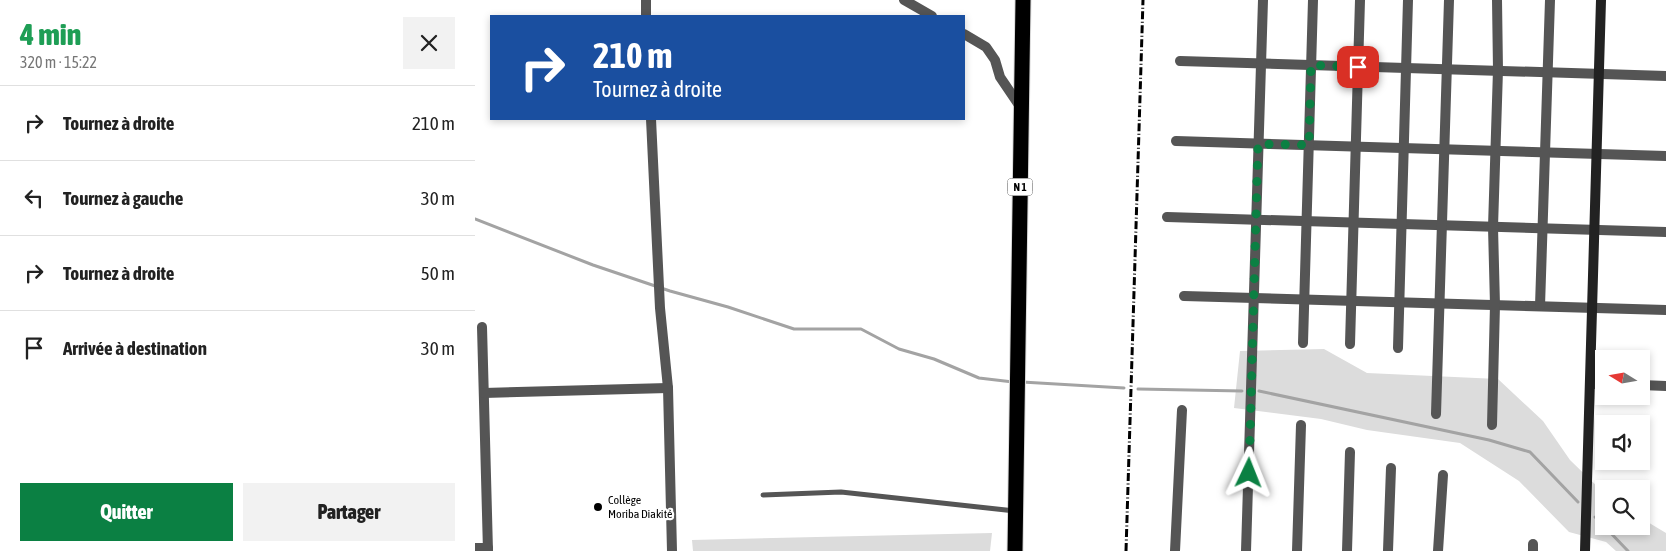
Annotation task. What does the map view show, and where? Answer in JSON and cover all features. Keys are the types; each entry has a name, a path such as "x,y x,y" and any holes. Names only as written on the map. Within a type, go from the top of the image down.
{"highway":[{"name":"N 1","path":"1015,551 1023,0"}],"street":[{"path":"645,0 646,15"},
{"path":"904,0 930,15"},
{"path":"1246,551 1263,0"},
{"path":"1303,343 1313,0"},
{"path":"1350,344 1360,0"},
{"path":"1397,348 1408,0"},
{"path":"1436,414 1449,0"},
{"path":"1492,425 1495,305 1493,227 1498,70 1497,0"},
{"path":"1540,306 1550,0"},
{"path":"1585,551 1601,0"},
{"path":"965,35 986,46 995,60 1000,77 1021,108"},
{"path":"1180,61 1666,76"},
{"path":"651,120 660,308 668,388 672,551"},
{"path":"1176,142 1666,156"},
{"path":"1167,217 1666,232"},
{"path":"1184,296 1666,310"},
{"path":"475,548 488,549 484,393 479,374 483,327"},
{"path":"1590,384 1595,384"},
{"path":"1650,385 1666,386"},
{"path":"484,393 668,388"},
{"path":"1175,551 1182,410"},
{"path":"1297,551 1301,425"},
{"path":"1347,551 1350,452"},
{"path":"1388,551 1391,468"},
{"path":"1438,551 1443,475"}],"lane":[{"path":"763,496 841,492 1015,511"}],"shaded area":[{"path":"1324,349 1367,373 1498,379 1543,421 1570,460 1595,484 1595,535 1650,535 1650,523 1666,533 1666,551 1616,551 1606,542 1569,532 1519,481 1460,443 1367,430 1321,419 1234,408 1240,351"},
{"path":"992,533 990,551 693,551 692,540"}],"waterway":[{"path":"475,219 593,265 794,329 861,329 899,349 934,359 979,378 1013,382"},
{"path":"1022,382 1124,388"},
{"path":"1138,389 1242,391"},
{"path":"1259,391 1489,440 1530,452 1578,502"},
{"path":"1613,535 1628,551"}],"railway":[{"path":"1126,551 1143,0"}],"place":[{"name":"Collège Moriba Diakité","path":"598,507"}],"route":[{"path":"1249,473 1258,144 1309,145 1311,65 1358,67"}]}
